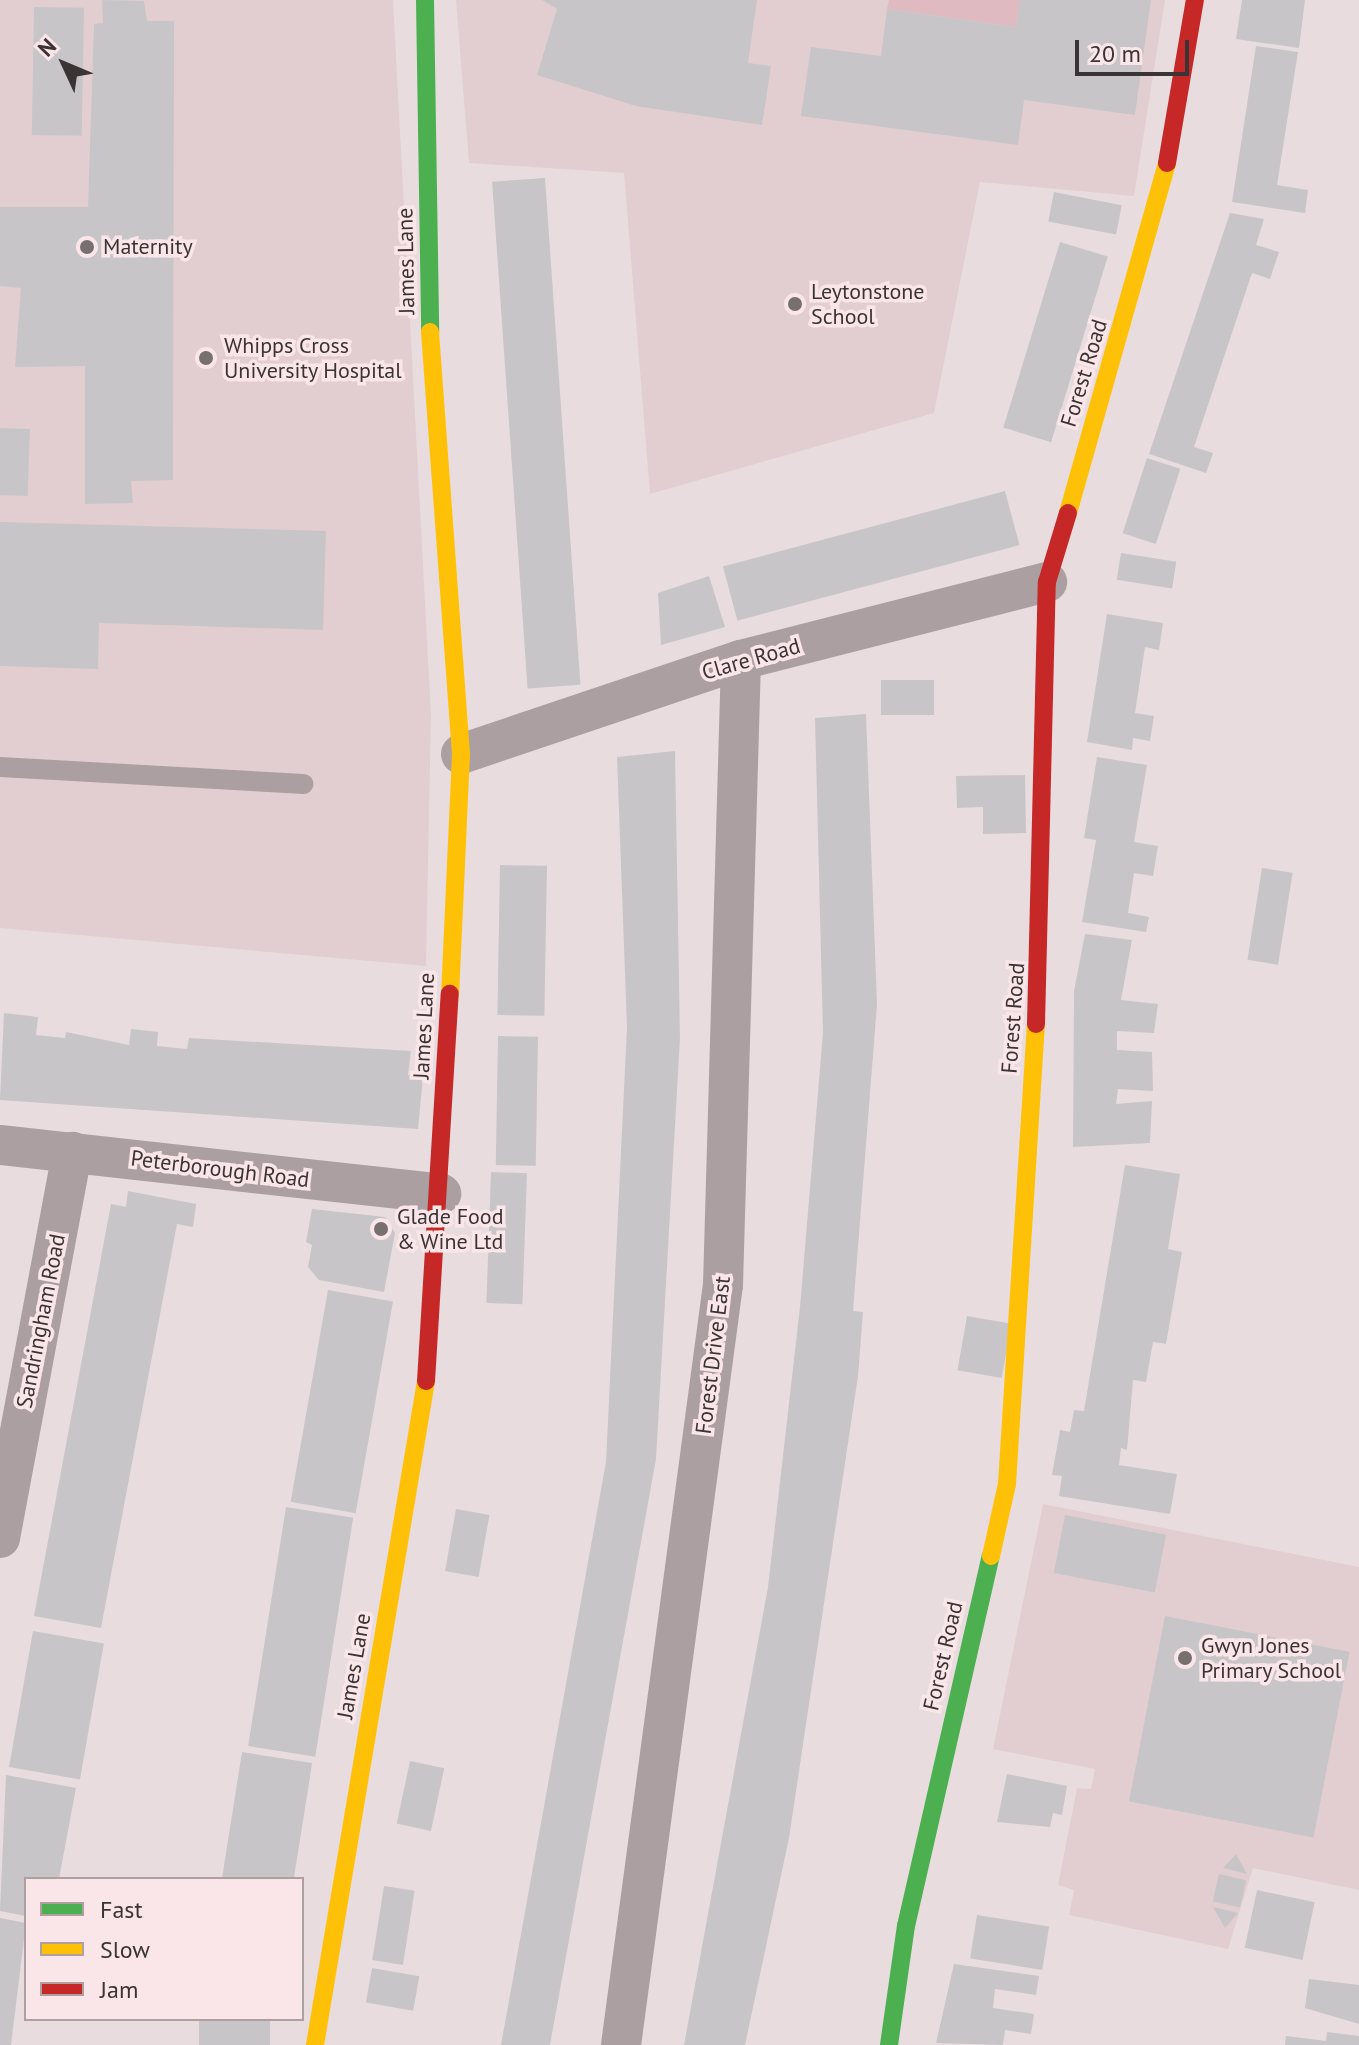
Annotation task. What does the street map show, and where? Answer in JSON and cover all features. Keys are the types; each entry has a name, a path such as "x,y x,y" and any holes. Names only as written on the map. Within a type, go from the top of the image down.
{"street":[{"name":"James Lane","path":"315,2045 434,1336 461,754 430,357 425,0"},
{"name":"Forest Road","path":"889,2045 906,1926 1007,1484 1042,936 1047,582 1160,203 1195,0"},
{"name":"Clare Road","path":"461,754 741,660 1047,582"},
{"name":"Forest Drive East","path":"621,2045 723,1285 741,660"},
{"name":"Peterborough Road","path":"0,1145 441,1194"},
{"name":"Sandringham Road","path":"0,1538 72,1152"}],"lane":[{"path":"0,767 304,784"}],"shaded area":[{"name":"Whipps Cross University Hospital","path":"0,0 393,0 431,715 426,966 0,928"},
{"name":"Leytonstone School","path":"456,0 1165,0 1134,196 980,182 934,413 650,494 624,173 469,163"},
{"path":"889,0 1020,0 1016,27 887,9"},
{"name":"Gwyn Jones Primary School","path":"1043,1504 1359,1567 1359,1890 1253,1868 1228,1949 1069,1915 1074,1890 1058,1885 1077,1788 1091,1789 1095,1769 993,1749"}],"building":[{"name":"Maternity","path":"102,0 144,1 147,21 174,21 173,480 131,481 133,503 85,504 85,366 15,367 21,288 0,286 0,207 88,207 94,24 103,23"},
{"path":"542,0 757,0 748,63 771,66 762,125 636,106 537,75 557,9"},
{"path":"1020,0 1151,0 1135,115 1024,100 1018,145 801,116 811,47 881,56 887,9 1016,27"},
{"path":"1242,0 1305,0 1299,48 1236,39"},
{"path":"34,7 84,8 82,136 32,135"},
{"path":"1256,46 1298,52 1277,185 1308,190 1305,213 1232,202"},
{"path":"545,178 580,685 528,688 492,182"},
{"path":"1054,192 1122,205 1116,235 1048,221"},
{"path":"1230,213 1264,219 1256,245 1279,252 1270,279 1252,273 1194,447 1213,453 1206,473 1149,454"},
{"path":"1060,242 1108,257 1051,442 1003,428"},
{"path":"0,428 30,429 28,496 0,495"},
{"path":"1147,458 1180,469 1156,544 1123,533"},
{"path":"1005,491 1019,545 737,621 723,567"},
{"path":"0,522 326,531 323,630 99,623 98,669 0,666"},
{"path":"1121,553 1176,562 1172,588 1117,580"},
{"path":"709,576 725,627 661,645 658,593"},
{"path":"1107,614 1163,623 1159,650 1145,647 1135,713 1154,716 1150,741 1133,738 1132,750 1087,742"},
{"path":"881,680 934,680 934,715 881,715"},
{"path":"866,714 877,1004 853,1311 863,1312 858,1376 789,1838 745,2045 684,2045 768,1587 800,1307 823,1033 815,718"},
{"path":"675,751 680,1038 656,1459 550,2045 501,2045 606,1462 627,1027 617,757"},
{"path":"1097,757 1147,765 1134,842 1158,846 1153,876 1134,873 1128,913 1149,917 1146,932 1082,922 1096,840 1084,838"},
{"path":"1025,775 1026,833 983,834 983,807 957,808 956,776"},
{"path":"500,865 547,866 544,1016 497,1015"},
{"path":"1262,868 1293,873 1278,965 1247,960"},
{"path":"1085,934 1132,940 1121,1000 1158,1004 1154,1033 1117,1031 1117,1050 1152,1052 1153,1091 1118,1089 1116,1104 1152,1101 1150,1143 1073,1147 1074,991"},
{"path":"4,1013 38,1017 36,1035 65,1038 66,1032 129,1045 131,1029 158,1032 157,1046 187,1049 189,1038 411,1051 408,1075 423,1077 418,1129 0,1100"},
{"path":"498,1036 538,1037 536,1166 496,1165"},
{"path":"1125,1165 1180,1174 1168,1249 1182,1252 1166,1344 1153,1342 1146,1382 1133,1380 1127,1450 1121,1448 1119,1465 1177,1474 1170,1514 1059,1496 1062,1476 1052,1475 1060,1430 1070,1432 1074,1410 1084,1411"},
{"path":"491,1172 527,1173 522,1304 486,1303"},
{"path":"128,1191 196,1204 193,1227 177,1224 101,1628 34,1616 111,1204 126,1207"},
{"path":"312,1209 385,1217 395,1233 384,1292 319,1280 308,1267 312,1245 306,1242"},
{"path":"328,1290 393,1301 356,1513 291,1502"},
{"path":"967,1316 1011,1324 1002,1378 957,1370"},
{"path":"286,1507 353,1518 315,1757 248,1746"},
{"path":"456,1509 489,1515 479,1577 445,1571"},
{"path":"1065,1515 1166,1535 1155,1593 1054,1573"},
{"path":"1165,1616 1350,1652 1313,1837 1129,1802"},
{"path":"33,1631 104,1644 80,1779 9,1767"},
{"path":"242,1752 312,1763 294,1877 222,1877"},
{"path":"410,1761 444,1768 431,1831 397,1824"},
{"path":"1007,1774 1067,1786 1062,1815 1053,1813 1050,1827 997,1822"},
{"path":"6,1775 76,1788 59,1877 24,1877 24,1916 0,1911"},
{"path":"1236,1854 1247,1874 1223,1868"},
{"path":"1219,1874 1246,1880 1240,1908 1213,1901"},
{"path":"384,1886 415,1891 403,1965 372,1960"},
{"path":"1257,1890 1315,1902 1302,1960 1245,1948"},
{"path":"1213,1907 1238,1913 1225,1928"},
{"path":"977,1915 1049,1926 1042,1970 970,1958"},
{"path":"0,1918 24,1923 24,1939 11,2045 0,2045"},
{"path":"954,1964 1039,1976 1036,1995 995,1989 993,2008 1034,2014 1031,2034 1005,2030 1003,2045 936,2043"},
{"path":"372,1968 419,1976 413,2011 366,2002"},
{"path":"1309,1979 1359,1985 1359,2024 1305,2008"},
{"path":"199,2021 270,2021 270,2045 199,2045"},
{"path":"1327,2032 1359,2036 1359,2045 1285,2045 1286,2036 1326,2041"}],"traffic: fast":[{"path":"425,0 430,332"},
{"path":"889,2045 906,1926 991,1556"}],"traffic: slow":[{"path":"1068,513 1167,163"},
{"path":"430,332 461,754 450,994"},
{"path":"991,1556 1007,1484 1036,1024"},
{"path":"315,2045 426,1381"}],"traffic: jam":[{"path":"1167,163 1195,0"},
{"path":"1036,1024 1047,582 1068,513"},
{"path":"426,1381 450,994"}],"place":[{"name":"Maternity","path":"87,247"},
{"name":"Leytonstone School","path":"795,304"},
{"name":"Whipps Cross University Hospital","path":"206,358"},
{"name":"Glade Food & Wine Ltd","path":"381,1229"},
{"name":"Gwyn Jones Primary School","path":"1185,1658"}]}
